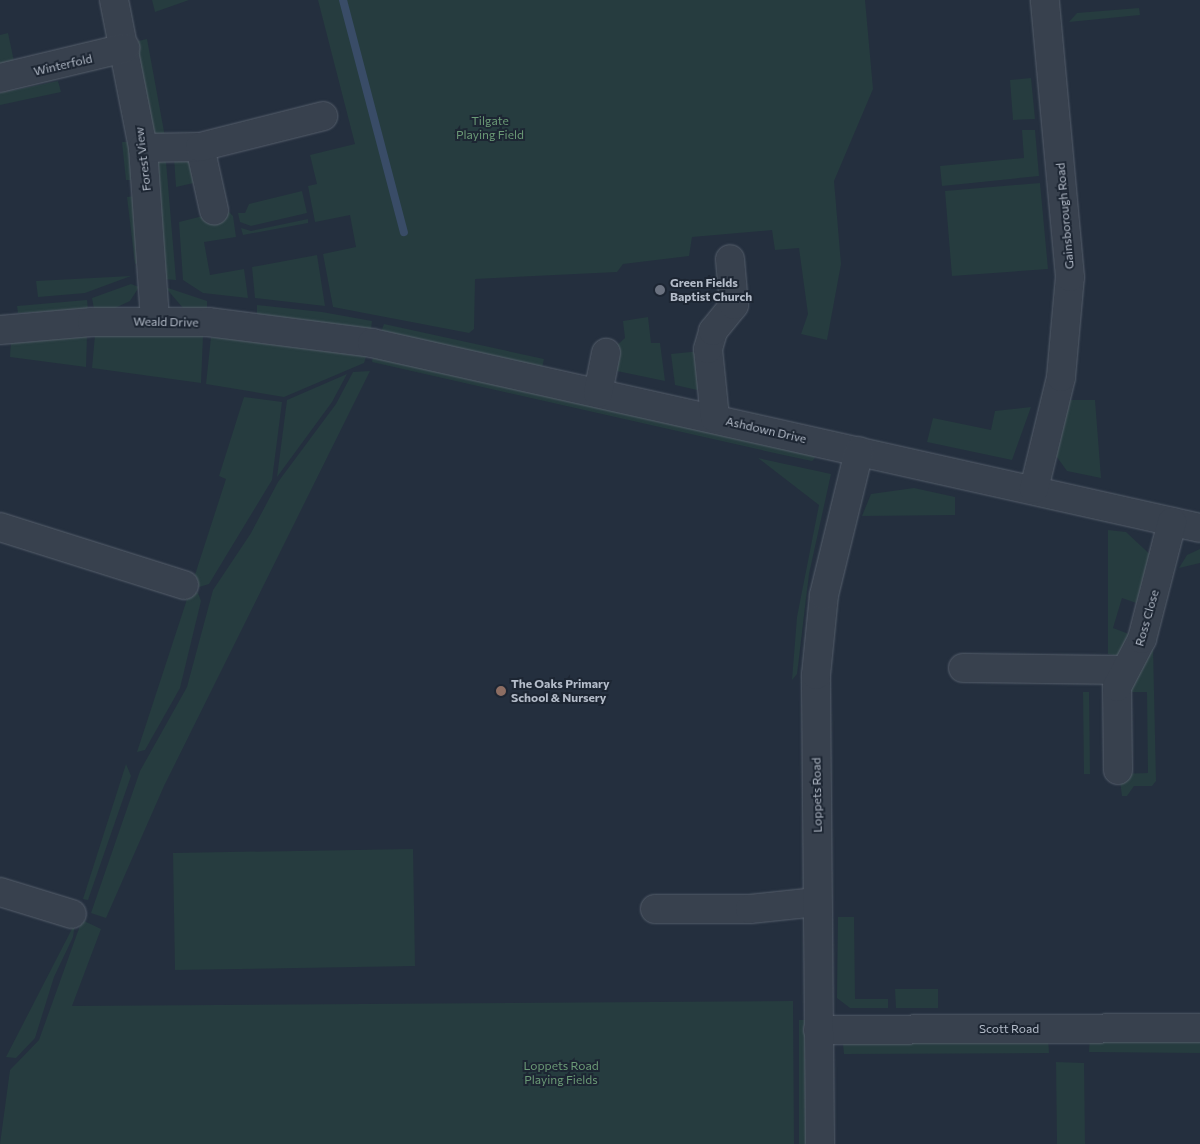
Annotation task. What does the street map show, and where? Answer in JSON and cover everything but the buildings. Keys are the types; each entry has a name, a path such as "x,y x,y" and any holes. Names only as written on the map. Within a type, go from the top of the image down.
{"street":[{"name":"Forest View","path":"114,0 125,48 143,148 155,321"},
{"name":"Gainsborough Road","path":"1034,490 1061,377 1070,277 1045,0"},
{"name":"Winterfold","path":"0,78 125,48"},
{"path":"143,148 200,147 323,116"},
{"path":"200,147 214,210"},
{"path":"715,418 708,349 713,331 734,305 730,259"},
{"name":"Weald Drive","path":"0,330 155,321 249,325 332,337"},
{"name":"Ashdown Drive","path":"332,337 715,418 1200,528"},
{"path":"598,393 606,353"},
{"name":"Loppets Road","path":"820,1144 817,902 819,636 828,577 859,451"},
{"name":"Ross Close","path":"1118,770 1117,687 1124,670 1142,639 1172,522"},
{"path":"0,527 184,584"},
{"path":"963,668 1124,670"},
{"path":"0,892 72,914"},
{"path":"655,909 750,909 817,902"},
{"name":"Scott Road","path":"818,1030 1200,1028"}],"green space":[{"path":"152,0 189,0 155,12"},
{"name":"Tilgate Playing Field","path":"318,0 865,0 873,89 834,181 841,264 827,340 801,334 808,314 799,248 775,250 772,230 692,237 689,256 623,264 617,272 475,279 474,329 469,333 333,307 323,254 356,247 350,215 315,222 308,186 317,184 310,155 355,144"},
{"path":"1139,8 1140,15 1069,22 1077,13"},
{"path":"8,33 15,66 0,68 0,35"},
{"path":"147,39 165,137 154,136 134,42"},
{"path":"1031,78 1035,119 1013,120 1010,80"},
{"path":"58,81 61,92 0,105 0,93"},
{"path":"1022,130 1035,130 1039,176 942,186 940,166 1024,158"},
{"path":"122,142 131,142 135,180 126,180"},
{"path":"165,150 176,280 163,279 155,156"},
{"path":"189,154 198,182 176,187 174,157"},
{"path":"1040,183 1048,269 952,276 945,191"},
{"path":"302,191 307,213 251,226 240,222 238,213 245,213 249,204"},
{"path":"137,196 140,262 135,264 127,197"},
{"path":"227,210 233,216 236,237 204,242 210,275 244,269 248,298 203,293 183,280 179,222"},
{"path":"308,219 308,223 243,235 241,228 251,231"},
{"path":"317,255 325,306 255,298 252,267"},
{"path":"131,276 85,293 38,297 36,281"},
{"path":"131,284 139,287 130,301 115,308 94,309 92,298"},
{"path":"165,287 207,301 207,310 183,308"},
{"path":"87,300 88,309 18,313 17,306"},
{"path":"257,305 322,312 372,321 371,329 257,314"},
{"path":"648,317 651,343 660,343 665,381 612,370 615,347 625,338 623,321"},
{"path":"384,324 544,359 542,368 381,332"},
{"path":"87,335 86,367 10,357 11,341"},
{"path":"95,335 203,336 201,383 92,368"},
{"path":"211,337 273,342 367,354 364,363 284,397 206,384"},
{"path":"701,351 706,392 675,385 671,354"},
{"path":"373,355 813,454 815,458 812,461 779,454 372,362"},
{"path":"370,371 164,786 106,918 91,913 140,771 187,687 213,590 251,533 278,482 336,404 353,372"},
{"path":"347,374 332,402 277,477 287,400"},
{"path":"244,397 282,402 272,480 209,584 199,587 192,584 226,479 219,476"},
{"path":"1070,400 1095,400 1101,478 1067,471 1054,453 1063,404"},
{"path":"1031,407 1012,460 927,442 933,418 991,430 995,411"},
{"path":"758,458 831,474 809,574 797,674 792,680 797,617 819,505"},
{"path":"914,488 955,497 955,515 862,516 871,494"},
{"path":"1108,530 1126,532 1156,560 1142,605 1122,598 1113,628 1134,636 1123,657 1108,654"},
{"path":"1200,549 1200,563 1179,568 1187,555"},
{"path":"190,590 198,593 201,601 180,688 145,750 137,752"},
{"path":"1153,647 1156,781 1152,786 1134,786 1127,796 1122,796 1119,774 1148,773 1147,692 1129,692"},
{"path":"1083,692 1089,692 1090,774 1084,774"},
{"path":"126,764 131,776 88,900 83,899"},
{"path":"413,849 415,966 175,970 173,853"},
{"path":"838,917 854,917 855,999 888,999 888,1008 850,1008 837,998"},
{"name":"Loppets Road Playing Fields","path":"82,920 101,929 72,1006 793,1001 794,1144 0,1144 10,1070 39,1040"},
{"path":"75,923 73,937 54,977 35,1038 16,1058 6,1057"},
{"path":"895,989 938,989 938,1008 896,1008"},
{"path":"799,1020 807,1020 807,1144 799,1144"},
{"path":"1090,1037 1200,1037 1200,1053 1089,1052"},
{"path":"1048,1038 1049,1053 844,1054 843,1044"},
{"path":"1056,1062 1084,1063 1085,1144 1057,1144"}],"waterway":[{"path":"343,0 404,232"}],"place":[{"name":"Green Fields Baptist Church","path":"660,290"},
{"name":"The Oaks Primary School & Nursery","path":"501,691"}]}
